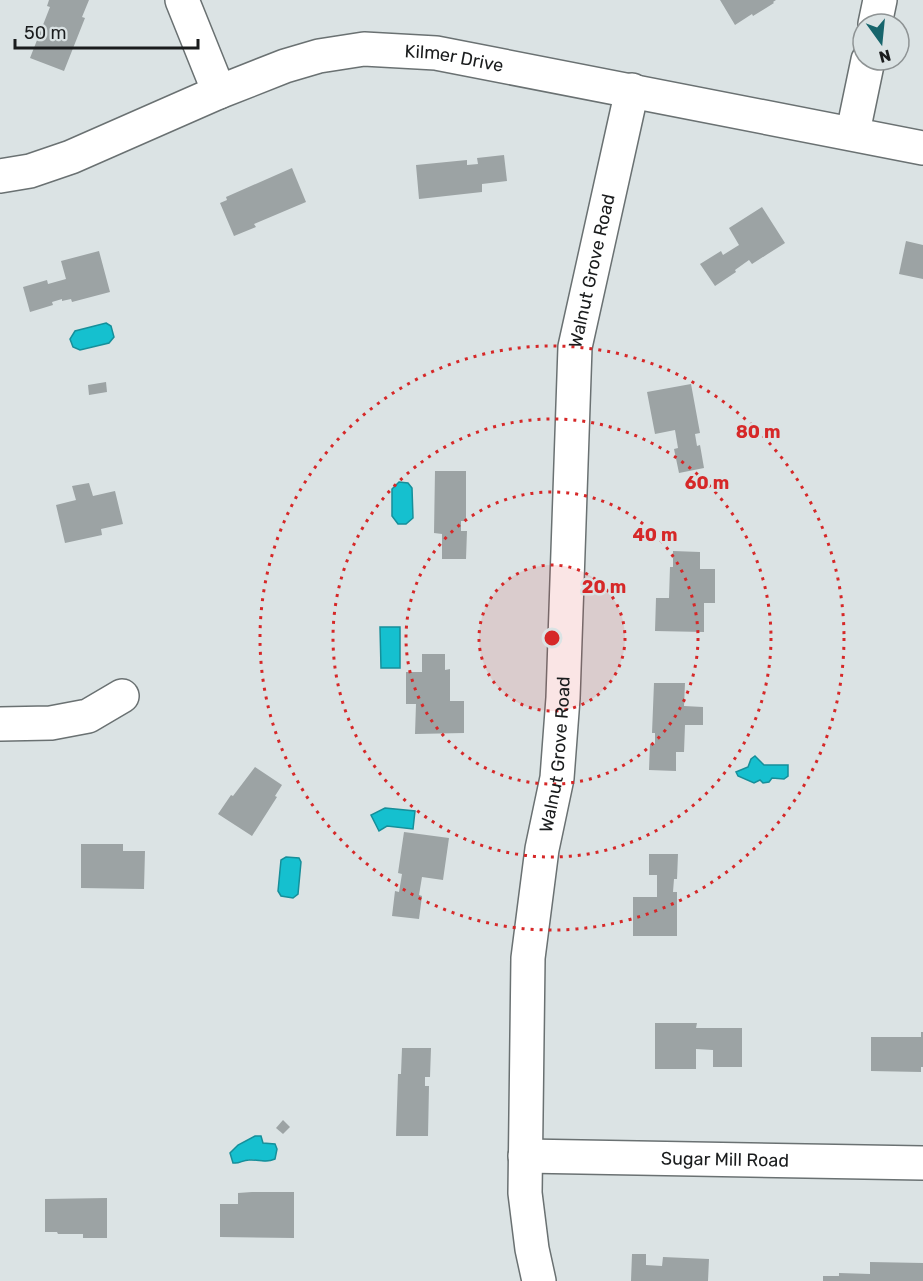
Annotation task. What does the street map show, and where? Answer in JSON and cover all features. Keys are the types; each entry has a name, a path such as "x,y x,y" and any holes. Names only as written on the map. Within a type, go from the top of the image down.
{"street":[{"path":"182,0 219,92"},
{"name":"Kilmer Drive","path":"0,176 30,171 71,157 219,92 285,66 364,49 436,53 853,132 923,148"},
{"path":"853,132 866,72"},
{"name":"Walnut Grove Road","path":"539,1281 532,1249 525,1193 528,958 542,849 556,778 563,698 574,347 632,90"},
{"path":"0,724 51,723 88,716 122,696"},
{"name":"Sugar Mill Road","path":"525,1156 923,1163"}],"water":[{"path":"106,323 111,326 114,337 109,343 80,350 73,347 70,339 75,331"},
{"path":"399,482 408,483 412,488 413,518 406,524 398,524 392,516 392,489"},
{"path":"380,627 400,627 400,668 381,668"},
{"path":"755,756 764,765 788,765 788,776 784,779 772,778 769,782 763,783 760,780 754,783 738,776 736,772 748,767"},
{"path":"385,808 415,811 413,829 387,826 379,831 371,815"},
{"path":"286,857 299,858 301,862 298,894 293,898 281,896 278,891 281,860"},
{"path":"255,1136 261,1136 263,1143 275,1144 277,1149 275,1159 233,1163 230,1153 238,1145"}],"building":[{"path":"49,0 89,0 82,17 85,18 64,71 30,58 50,7 47,6"},
{"path":"720,0 776,0 735,25"},
{"path":"504,155 507,181 482,184 482,192 419,199 416,165 467,160 467,165 478,164 477,158"},
{"path":"292,168 306,202 254,224 256,227 234,236 220,203 227,200 226,197"},
{"path":"762,207 785,243 752,264 749,260 715,286 700,264 721,251 723,255 739,245 729,228"},
{"path":"906,241 923,245 923,279 899,274"},
{"path":"99,251 110,292 72,302 71,299 62,301 62,299 52,302 53,305 30,312 23,287 47,280 48,284 66,279 61,261"},
{"path":"106,382 107,392 89,395 88,385"},
{"path":"691,384 700,433 695,434 697,446 700,445 704,468 679,473 674,449 678,448 675,430 655,434 647,392"},
{"path":"435,471 466,471 466,521 461,521 461,531 467,531 466,559 442,559 442,534 434,533"},
{"path":"89,483 93,496 115,491 123,524 101,529 102,535 65,543 56,505 76,500 72,486"},
{"path":"673,551 700,552 700,569 715,569 715,603 704,603 704,632 655,631 656,598 669,598"},
{"path":"422,654 445,654 445,670 450,669 450,701 464,701 464,733 415,734 416,704 406,704 406,672 422,672"},
{"path":"654,683 685,683 684,706 703,707 703,725 685,725 684,752 676,752 676,771 649,770 650,744 655,744 655,733 652,733"},
{"path":"255,767 282,785 252,836 218,814"},
{"path":"404,832 449,838 443,880 422,877 419,919 392,916 395,891 399,892 402,874 398,873"},
{"path":"81,844 123,844 123,851 145,851 144,889 81,888"},
{"path":"649,854 678,854 677,879 674,879 673,892 677,892 677,936 633,936 633,897 657,897 657,875 649,875"},
{"path":"655,1023 697,1023 696,1028 742,1028 742,1067 713,1067 713,1050 696,1049 696,1069 655,1069"},
{"path":"921,1032 923,1032 923,1067 921,1067 921,1072 871,1071 871,1037 921,1037"},
{"path":"402,1048 431,1048 430,1077 425,1077 425,1086 429,1086 428,1136 396,1136 398,1074 401,1074"},
{"path":"283,1120 290,1127 283,1134 276,1128"},
{"path":"294,1192 294,1238 220,1237 220,1204 238,1204 238,1193"},
{"path":"107,1198 107,1238 83,1238 83,1234 45,1232 45,1199"},
{"path":"632,1254 646,1254 646,1265 662,1266 663,1257 709,1259 708,1281 631,1281"},
{"path":"870,1262 923,1263 923,1281 823,1281 823,1276 839,1276 839,1273 870,1274"}]}
